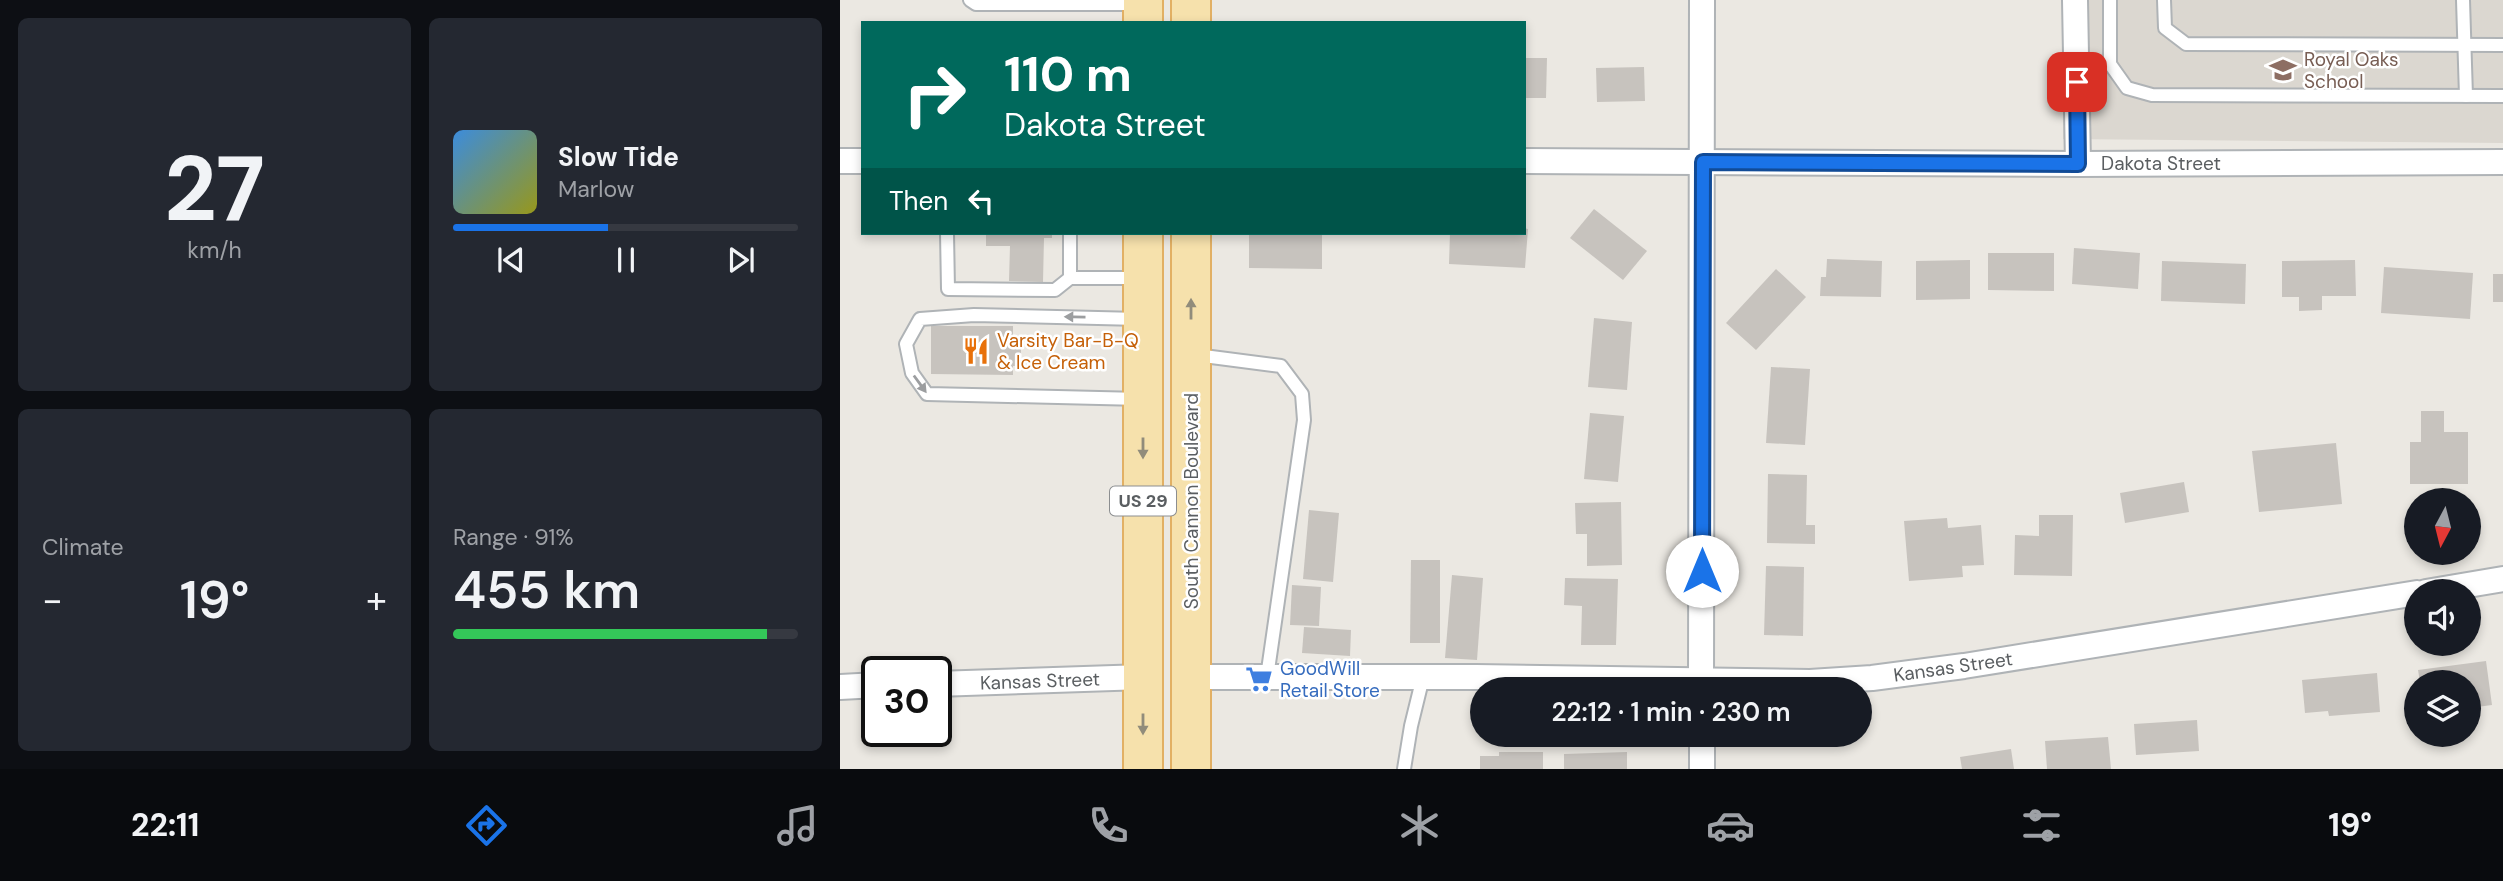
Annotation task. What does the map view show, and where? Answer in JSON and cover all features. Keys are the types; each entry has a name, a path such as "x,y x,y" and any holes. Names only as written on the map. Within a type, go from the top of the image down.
{"main road":[{"path":"1191,0 1191,21"},
{"name":"US 29","path":"1143,235 1143,769"},
{"name":"South Cannon Boulevard","path":"1191,235 1191,769"}],"street":[{"path":"1701,677 1702,0"},
{"path":"2075,0 2078,164"},
{"path":"840,161 861,161"},
{"name":"Dakota Street","path":"1526,161 2078,164 2503,162"},
{"path":"2481,583 2503,579"},
{"name":"Kansas Street","path":"1872,678 1978,664 2404,595"},
{"name":"Kansas Street","path":"952,683 1144,677"},
{"name":"Kansas Street","path":"1191,677 1470,678"},
{"path":"840,687 861,686"},
{"path":"1702,747 1702,769"}],"lane":[{"path":"970,0 976,4 1078,2 1143,9"},
{"path":"2110,0 2110,64 2127,89 2152,95 2503,96"},
{"path":"2164,0 2165,28 2186,44 2503,45"},
{"path":"2463,0 2466,96"},
{"path":"947,235 948,289 1055,290 1070,278 1143,278"},
{"path":"1070,235 1070,278"},
{"path":"1143,319 974,315 920,318 906,344 912,373 928,394 1143,399"},
{"path":"1191,355 1281,366 1302,394 1304,421 1267,677"},
{"path":"1404,769 1410,726 1423,677"}],"shaded area":[{"name":"Royal Oaks School","path":"2064,0 2503,0 2503,143 2063,139"}],"building":[{"path":"1526,58 1547,58 1546,98 1526,98"},
{"path":"1644,67 1645,101 1597,102 1596,68"},
{"path":"1594,209 1647,251 1623,280 1570,238"},
{"path":"1528,229 1525,268 1449,264 1450,235 1526,235"},
{"path":"986,235 1052,235 1052,238 1044,238 1043,282 1009,281 1010,246 986,246"},
{"path":"1249,235 1322,235 1322,269 1249,268"},
{"path":"2074,248 2140,253 2138,289 2072,284"},
{"path":"1988,253 2054,253 2054,291 1988,290"},
{"path":"1827,259 1882,261 1881,297 1820,296 1821,277 1826,277"},
{"path":"1970,260 1970,299 1916,300 1916,261"},
{"path":"2355,260 2356,296 2322,296 2322,310 2299,311 2299,297 2282,297 2282,261"},
{"path":"2162,261 2246,264 2245,304 2161,301"},
{"path":"2384,267 2473,273 2470,319 2381,313"},
{"path":"1776,269 1806,297 1756,350 1726,323"},
{"path":"2493,274 2503,274 2503,302 2493,302"},
{"path":"1594,318 1632,322 1627,390 1588,387"},
{"name":"Varsity Bar-B-Q & Ice Cream","path":"931,326 1013,326 1013,336 1021,335 1021,366 1013,366 1013,375 931,374"},
{"path":"1771,367 1810,369 1805,445 1766,443"},
{"path":"2421,411 2444,411 2444,432 2468,432 2468,484 2410,484 2410,442 2421,442"},
{"path":"1590,413 1624,416 1618,482 1584,479"},
{"path":"2336,443 2342,504 2259,512 2252,451"},
{"path":"1768,474 1807,475 1806,525 1815,525 1815,544 1767,543"},
{"path":"2184,482 2189,512 2125,523 2120,493"},
{"path":"1621,502 1622,565 1587,566 1587,534 1576,534 1575,503"},
{"path":"1309,510 1339,513 1333,582 1303,579"},
{"path":"2039,515 2073,515 2072,576 2014,575 2015,535 2039,536"},
{"path":"1947,518 1948,528 1981,525 1984,565 1962,566 1963,577 1909,581 1904,521"},
{"path":"1411,560 1440,560 1440,643 1410,643"},
{"path":"1766,566 1804,567 1803,636 1764,635"},
{"path":"1452,575 1483,578 1477,660 1445,658"},
{"path":"1565,578 1618,579 1616,645 1581,645 1582,606 1564,605"},
{"path":"1292,585 1321,587 1319,626 1290,625"},
{"path":"1304,627 1351,630 1350,656 1302,653"},
{"path":"2486,661 2492,705 2481,706 2481,670 2418,670"},
{"path":"2377,673 2380,712 2329,716 2328,711 2305,713 2302,680"},
{"path":"2197,720 2199,751 2136,755 2134,724"},
{"path":"2108,737 2111,769 2047,769 2045,741"},
{"path":"2011,749 2014,769 1962,769 1960,757"},
{"path":"1499,752 1543,752 1543,769 1480,769 1480,756 1499,756"},
{"path":"1627,752 1627,769 1564,769 1564,754"}],"place":[{"name":"Royal Oaks School","path":"2283,70"},
{"name":"Varsity Bar-B-Q & Ice Cream","path":"976,351"},
{"name":"GoodWill Retail Store","path":"1259,679"}],"route":[{"path":"1702,571 1703,162 2078,164 2077,82"}]}
